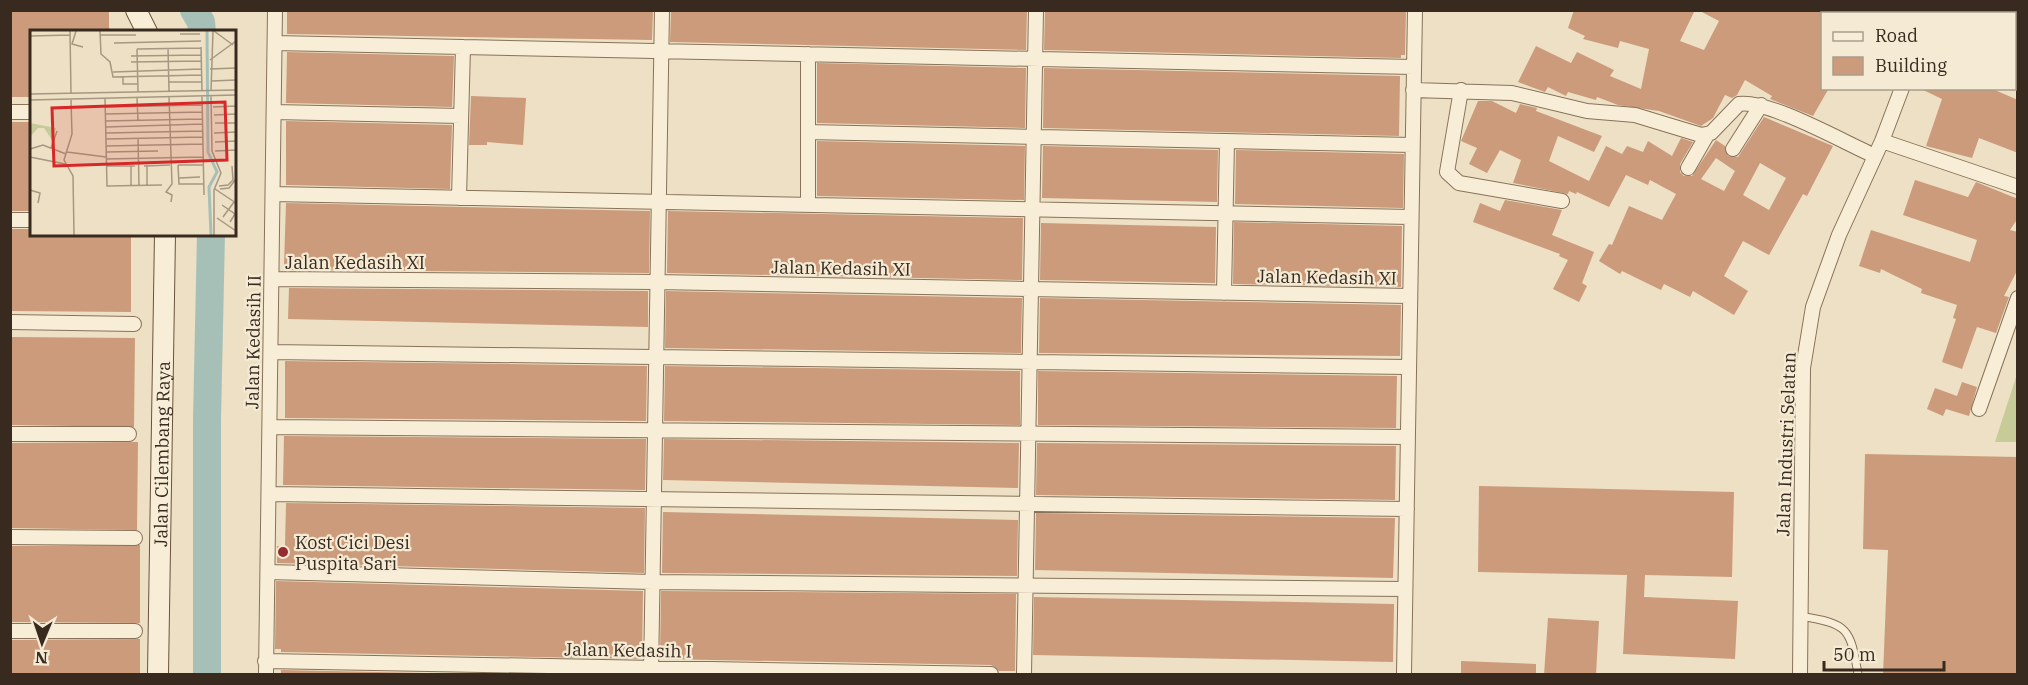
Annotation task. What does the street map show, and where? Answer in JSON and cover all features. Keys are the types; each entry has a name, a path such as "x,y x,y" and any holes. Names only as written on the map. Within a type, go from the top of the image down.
{"street":[{"path":"136,10 146,30"},
{"name":"Jalan Kedasih II","path":"266,668 275,10"},
{"path":"651,671 662,10"},
{"path":"1024,675 1036,10"},
{"path":"1404,675 1414,10"},
{"path":"1894,12 1908,10"},
{"path":"275,43 1414,67"},
{"path":"459,198 463,47"},
{"path":"808,54 808,204"},
{"path":"1413,90 1512,93 1587,111 1635,115 1695,134 1707,135"},
{"path":"1461,90 1447,172 1459,183 1562,201"},
{"name":"Jalan Industri Selatan","path":"1800,675 1803,368 1813,307 1839,235 1882,141 1901,90"},
{"path":"1688,168 1707,135 1739,104 1761,105 1875,156"},
{"path":"1732,150 1761,105"},
{"path":"10,112 30,112"},
{"path":"274,112 461,116"},
{"path":"808,132 1412,145"},
{"path":"1224,293 1227,141"},
{"path":"1882,141 2018,187"},
{"path":"273,194 1412,217"},
{"path":"10,219 30,220"},
{"name":"Jalan Cilembang Raya","path":"158,675 165,236"},
{"name":"Jalan Kedasih XI","path":"272,279 657,282 1410,296"},
{"path":"1979,409 2018,298"},
{"path":"10,322 134,324"},
{"path":"271,352 1409,367"},
{"path":"270,427 1408,437"},
{"path":"10,434 129,434"},
{"path":"270,494 1407,509"},
{"path":"10,537 135,538"},
{"path":"268,572 652,582 1026,583 1405,589"},
{"path":"10,632 135,632"},
{"name":"Jalan Kedasih I","path":"266,668 990,675"}],"lane":[{"path":"1800,616 1838,624 1844,629 1854,648 1858,675"}],"green space":[{"path":"2017,374 2017,442 1995,442"}],"building":[{"path":"287,10 653,10 652,40 287,34"},
{"path":"671,10 1027,10 1026,50 670,42"},
{"path":"1045,10 1406,10 1405,55 1401,55 1401,58 1044,50"},
{"path":"1574,10 1695,10 1680,41 1704,50 1719,21 1698,10 1822,10 1821,90 1828,90 1813,116 1770,99 1772,96 1745,80 1737,95 1732,98 1725,95 1713,118 1701,126 1659,111 1618,105 1597,97 1596,100 1568,92 1566,96 1548,87 1545,92 1518,82 1536,46 1571,63 1577,52 1614,70 1610,76 1641,89 1649,49 1620,41 1618,48 1583,39 1585,36 1568,28"},
{"path":"10,11 109,12 109,30 30,30 30,97 10,97"},
{"path":"287,52 454,56 452,107 286,103"},
{"path":"817,63 1026,68 1025,128 817,123"},
{"path":"1044,68 1400,76 1399,136 1043,128"},
{"path":"1923,90 1995,90 2018,100 2018,153 1979,138 1972,158 1926,146 1942,99"},
{"path":"471,96 526,98 523,145 487,142 487,145 469,145"},
{"path":"1478,101 1492,101 1516,113 1520,104 1537,108 1536,111 1602,136 1594,152 1558,136 1549,161 1589,181 1606,146 1622,154 1627,146 1643,152 1648,141 1672,156 1681,138 1693,142 1680,164 1680,172 1684,176 1692,176 1716,140 1725,146 1728,156 1738,157 1764,117 1833,146 1807,196 1803,194 1769,255 1743,241 1724,276 1748,291 1734,315 1693,291 1690,297 1664,284 1661,290 1622,271 1620,274 1599,261 1609,244 1612,245 1629,206 1662,220 1676,194 1650,180 1648,185 1626,175 1609,207 1577,192 1576,194 1569,191 1568,194 1513,183 1521,160 1500,150 1487,173 1469,164 1477,148 1461,141","holes":["1716,158 1735,171 1724,191 1701,179","1760,163 1786,178 1769,210 1743,195"]},
{"path":"286,121 452,125 450,189 286,185"},
{"path":"10,122 30,122 30,211 10,211"},
{"path":"817,141 1025,146 1024,200 817,196"},
{"path":"1043,146 1218,150 1217,202 1042,198"},
{"path":"1236,150 1404,154 1403,208 1235,204"},
{"path":"1915,180 1968,197 1976,182 2018,199 2018,218 2010,230 2018,232 2018,269 2004,296 2009,297 1996,333 1977,327 1962,369 1942,362 1956,319 1953,318 1957,305 1921,293 1922,289 1881,269 1880,273 1859,266 1871,230 1970,262 1977,240 1903,215"},
{"path":"1505,200 1562,210 1552,235 1594,252 1582,283 1587,286 1579,302 1553,289 1568,260 1559,256 1560,254 1473,222 1480,203 1500,211"},
{"path":"286,203 650,211 649,273 290,270 290,265 284,265"},
{"path":"668,211 1023,218 1022,280 667,273"},
{"path":"1234,222 1402,226 1401,287 1233,284"},
{"path":"1041,223 1216,227 1215,283 1040,280"},
{"path":"10,229 30,229 30,236 131,236 131,312 10,311"},
{"path":"289,288 648,291 648,327 288,319"},
{"path":"666,291 1022,298 1021,353 665,348"},
{"path":"1040,298 1401,305 1400,356 1039,353"},
{"path":"10,337 135,338 134,427 10,425"},
{"path":"285,361 647,366 646,421 285,418"},
{"path":"665,366 1020,371 1020,425 664,421"},
{"path":"1038,371 1397,376 1396,428 1038,425"},
{"path":"1962,382 1977,387 1969,416 1946,409 1943,416 1927,409 1935,388 1957,396"},
{"path":"284,436 646,439 645,490 283,485"},
{"path":"664,439 1019,443 1018,488 663,480"},
{"path":"138,442 137,530 10,528 10,443"},
{"path":"1037,443 1396,446 1395,500 1036,495"},
{"path":"1865,454 2018,457 2018,675 1883,675 1888,550 1863,549"},
{"path":"1479,486 1734,492 1732,577 1645,575 1644,597 1738,601 1735,659 1623,654 1627,575 1478,572"},
{"path":"286,503 645,508 644,573 277,563 277,546 285,546"},
{"path":"663,512 1018,520 1017,576 662,573"},
{"path":"1036,513 1395,518 1393,578 1035,570"},
{"path":"140,545 140,623 10,622 10,546"},
{"path":"276,581 643,591 642,659 281,652 281,649 275,649"},
{"path":"661,591 1016,594 1015,671 999,671 991,665 660,659"},
{"path":"1034,597 1394,604 1393,662 1033,655"},
{"path":"1548,618 1599,621 1596,675 1544,675"},
{"path":"140,639 140,675 10,675 10,640"},
{"path":"1461,661 1536,664 1536,675 1461,675"},
{"path":"281,670 516,675 281,675"}],"waterway":[{"path":"194,10 201,22 202,30"},
{"path":"207,674 207,420 211,236"}],"place":[{"name":"Kost Cici Desi Puspita Sari","path":"283,552"}]}
